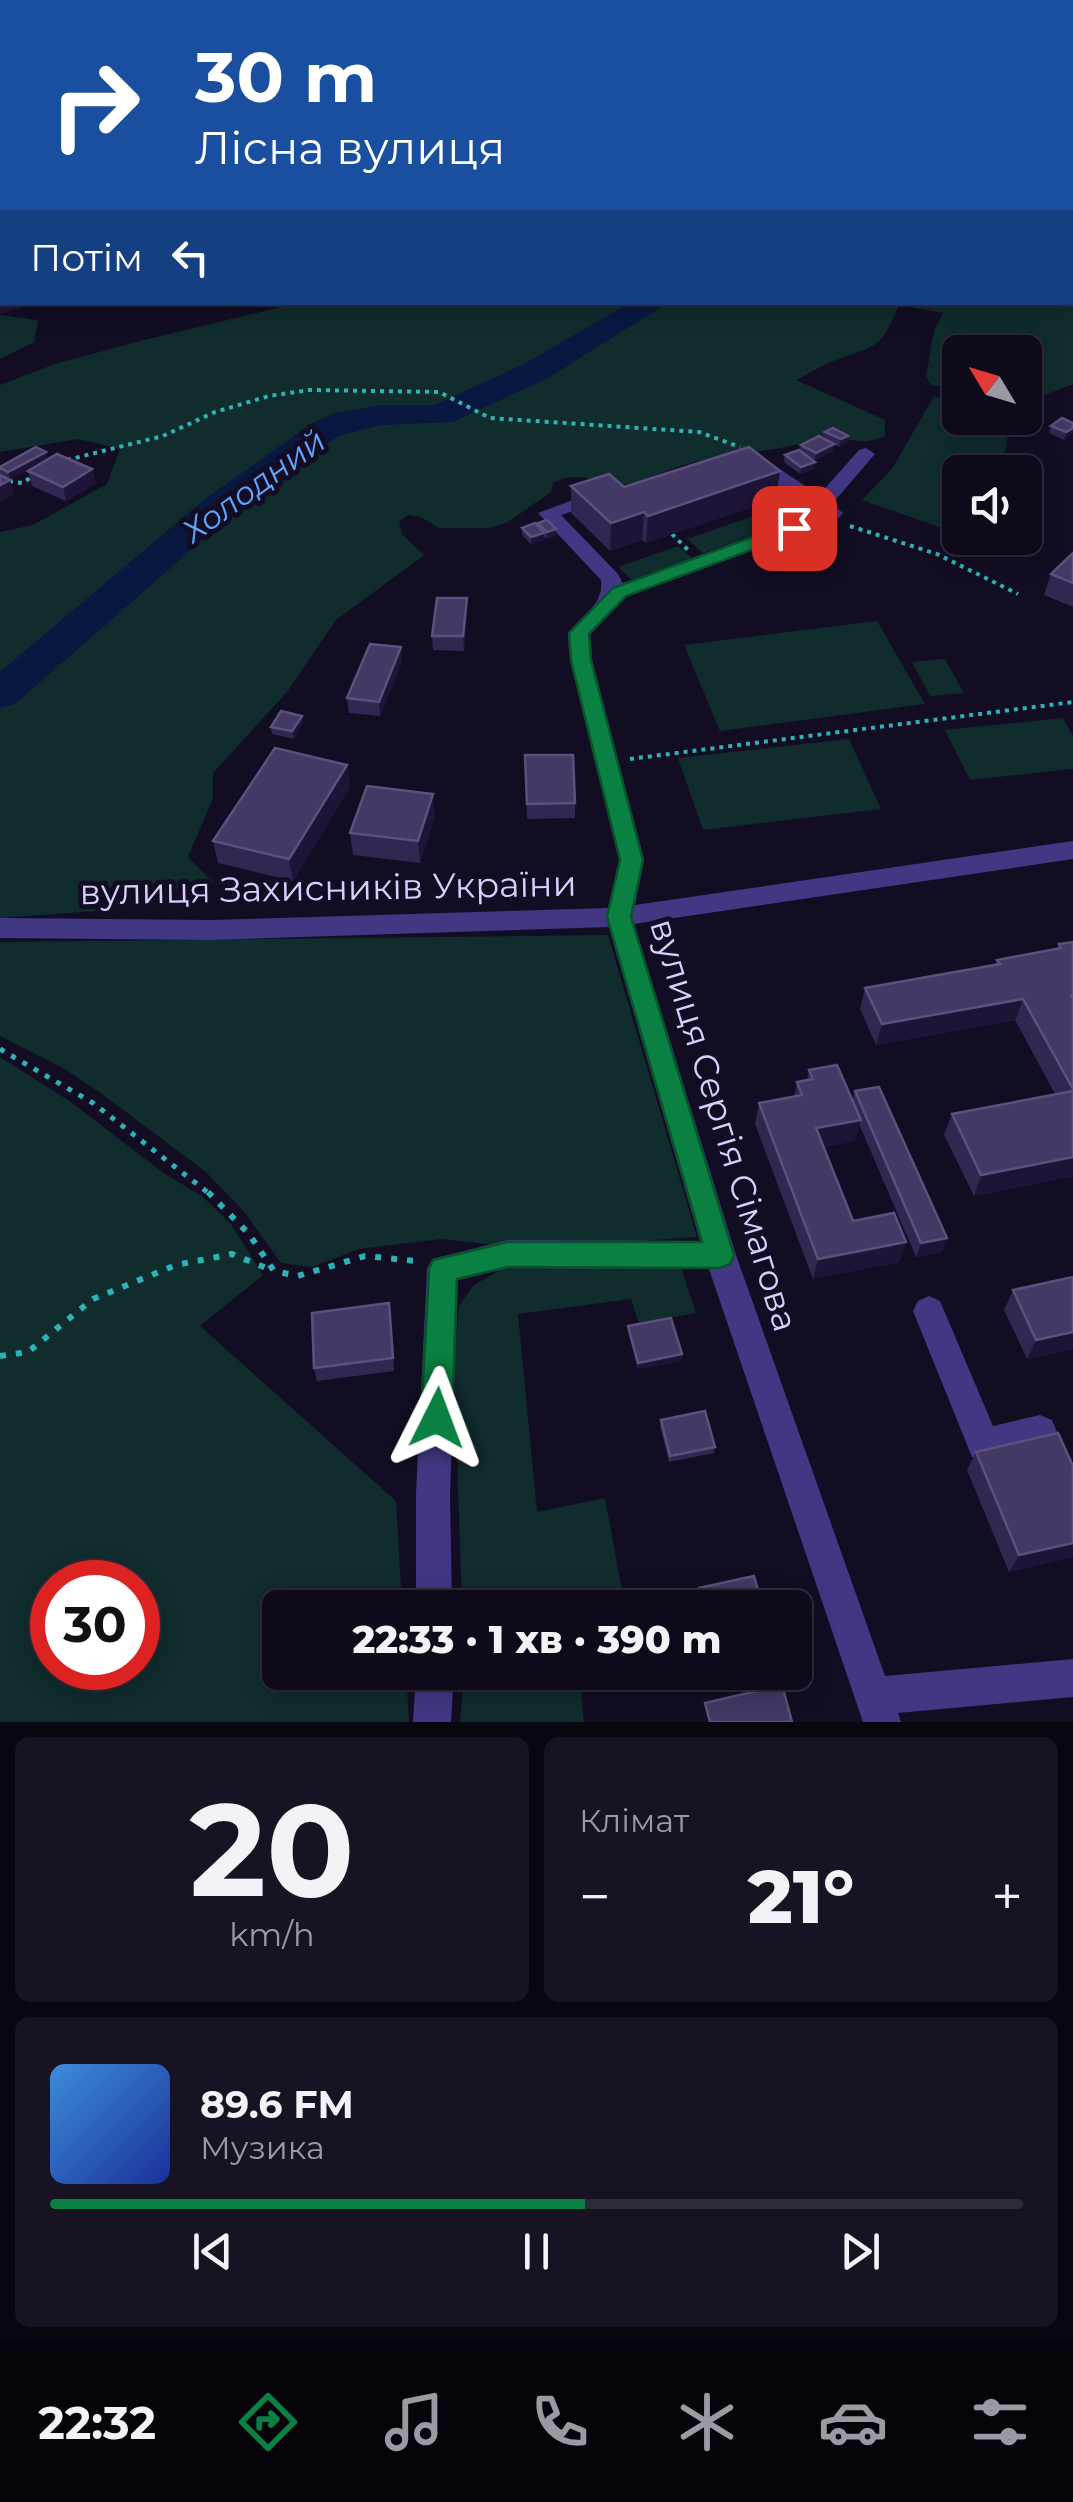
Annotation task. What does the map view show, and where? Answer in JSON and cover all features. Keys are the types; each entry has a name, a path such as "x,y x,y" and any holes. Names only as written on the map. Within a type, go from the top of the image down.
{"street":[{"path":"736,455 753,460 822,510 866,454"},
{"path":"608,602 613,587 611,578 548,524 548,513 622,491"},
{"name":"вулиця Сергія Сімагова","path":"822,510 620,592 579,633 581,660 632,860 619,917 720,1255 877,1709"},
{"name":"вулиця Захисників України","path":"0,928 211,930 619,917 1073,850"},
{"path":"434,1590 433,1493 444,1269 508,1254 720,1255"},
{"path":"929,1311 984,1445 1040,1432"},
{"path":"877,1709 1073,1678"},
{"path":"432,1722 434,1690"}],"path":[{"path":"55,463 163,436 215,412 269,396 309,390 439,392 490,418 699,432 736,455"},
{"path":"0,480 22,482 38,473"},
{"path":"822,510 936,554 1018,594"},
{"path":"607,762 1073,702"},
{"path":"0,1049 92,1103 219,1202 249,1234 274,1271"},
{"path":"0,1356 28,1352 94,1299 176,1264 232,1254 298,1276 365,1256 430,1263 444,1269"}],"green space":[{"path":"290,305 899,305 878,342 796,380 885,420 885,436 859,441 832,434 782,448 695,462 628,484 565,479 553,483 551,492 508,522 490,528 439,528 421,517 408,515 399,522 402,534 424,555 336,620 287,692 213,773 213,798 188,857 214,883 148,896 110,910 0,918 0,532 33,525 107,484 120,449 78,439 0,452 0,385 55,364"},
{"path":"899,305 1073,305 1073,384 1042,396 1042,335 942,335 942,387 931,385 926,377 934,331 943,313"},
{"path":"0,315 38,320 34,342 0,359"},
{"path":"934,396 942,398 942,435 1008,435 1001,455 942,455 939,527 862,500 892,469"},
{"path":"796,501 813,514 703,553 687,539"},
{"path":"678,546 693,559 632,580 618,567"},
{"path":"877,621 925,704 720,731 684,645"},
{"path":"945,659 964,693 930,696 912,662"},
{"path":"1063,718 1073,736 1073,769 970,780 945,730"},
{"path":"849,739 881,809 703,830 678,758"},
{"path":"608,935 697,1237 573,1246 506,1246 441,1239 359,1249 312,1267 281,1263 245,1213 206,1172 63,1068 0,1036 0,942"},
{"path":"0,1057 68,1100 165,1174 202,1196 231,1224 263,1275 200,1326 396,1501 401,1590 262,1590 262,1690 407,1690 409,1722 0,1722"},
{"path":"504,1268 681,1268 696,1313 639,1323 631,1299 518,1314 537,1512 605,1498 622,1590 461,1590 454,1365 459,1306 474,1285"},
{"path":"463,1690 591,1690 581,1693 584,1722 460,1722"}],"building":[{"path":"1062,418 1073,423 1073,428 1066,432 1051,426"},
{"path":"833,428 848,436 841,439 825,432"},
{"path":"819,436 834,444 816,453 801,445"},
{"path":"36,447 46,452 8,472 0,468 0,467"},
{"path":"749,447 780,471 648,516 644,512 611,523 571,486 609,474 624,487"},
{"path":"799,450 815,462 801,467 785,455"},
{"path":"57,454 92,469 63,487 28,471"},
{"path":"547,520 556,529 547,532 538,523"},
{"path":"535,523 544,533 531,537 522,528"},
{"path":"1073,553 1073,583 1051,574"},
{"path":"437,598 467,598 463,636 432,636"},
{"path":"370,644 401,647 379,702 347,698"},
{"path":"281,711 302,716 292,731 271,727"},
{"path":"275,748 347,765 289,859 213,841"},
{"path":"525,755 573,755 575,803 527,804"},
{"path":"367,786 433,794 418,841 350,833"},
{"path":"1073,942 1073,1089 1023,999 882,1024 865,988 1000,964 997,960 1061,948 1059,944"},
{"path":"837,1065 861,1120 816,1128 853,1221 894,1213 906,1242 818,1259 759,1103 802,1095 797,1082 813,1079 809,1070"},
{"path":"879,1087 947,1238 921,1243 855,1091"},
{"path":"1073,1091 1073,1157 981,1175 952,1114"},
{"path":"1073,1277 1073,1332 1036,1340 1013,1290"},
{"path":"389,1303 393,1358 314,1368 312,1313"},
{"path":"671,1318 682,1354 638,1363 628,1326"},
{"path":"705,1411 715,1447 670,1456 661,1420"},
{"path":"1058,1433 1073,1466 1073,1543 1019,1555 976,1452"},
{"path":"754,1576 758,1590 700,1590"},
{"path":"761,1690 783,1690 792,1722 710,1722 705,1703"}],"waterway":[{"name":"Холодний","path":"0,694 218,507 326,429 347,420 381,415 441,415 536,371 649,305"}],"route":[{"path":"437,1418 444,1269 508,1254 720,1255 619,917 632,860 581,660 579,633 620,592 794,528"}]}
